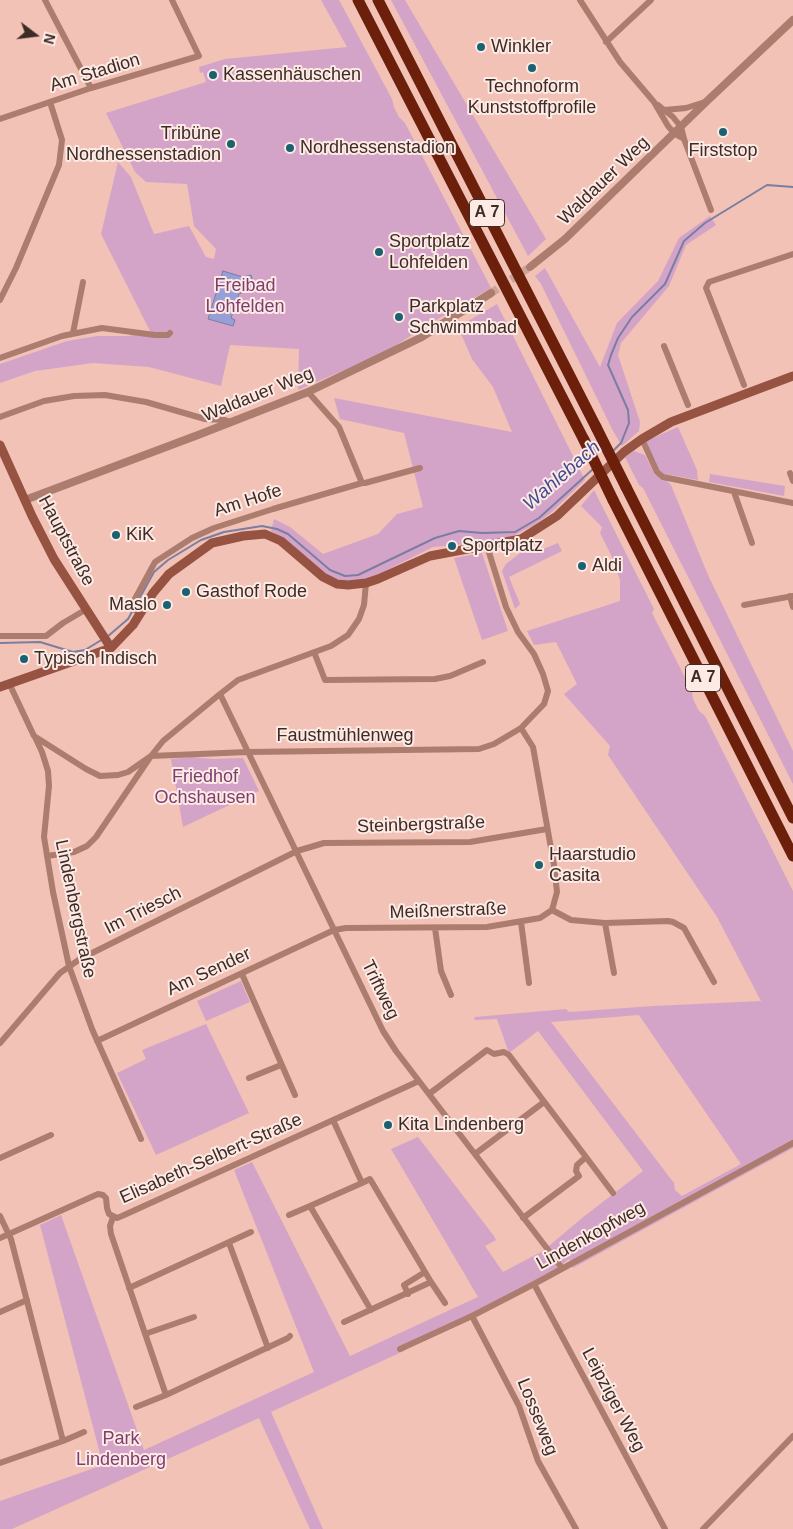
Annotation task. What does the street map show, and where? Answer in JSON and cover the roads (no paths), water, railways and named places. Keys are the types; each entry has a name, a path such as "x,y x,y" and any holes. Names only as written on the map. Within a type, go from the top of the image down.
{"highway":[{"name":"A 7","path":"358,0 584,440 793,856"},
{"name":"A 7","path":"378,0 793,818"}],"main road":[{"path":"0,687 109,645 125,634 136,611 161,582 178,567 212,543 256,534 265,534 281,541 314,570 329,580 337,584 348,585 366,583 430,556 521,539 539,529 580,496 624,452 642,438 671,422 793,376"},
{"name":"Hauptstraße","path":"0,445 54,559 109,645"}],"street":[{"path":"45,0 91,88"},
{"name":"Am Stadion","path":"0,118 91,88 199,56 172,0"},
{"path":"580,0 620,62 654,102 675,134"},
{"path":"606,42 651,0"},
{"name":"Waldauer Weg","path":"530,267 565,239 793,20"},
{"path":"0,300 59,165 62,140 50,102"},
{"path":"654,102 673,116 681,127 711,210"},
{"path":"665,110 686,108 706,102"},
{"name":"Waldauer Weg","path":"675,134 684,139"},
{"path":"744,385 706,288 709,282 793,254"},
{"path":"73,333 83,282"},
{"name":"Waldauer Weg","path":"25,500 308,392 420,338 492,293"},
{"path":"0,358 73,333 102,328 155,335 168,335 170,333"},
{"path":"664,346 688,405"},
{"path":"308,392 339,427 362,482"},
{"path":"0,416 59,398 105,395 146,402 200,418 231,422"},
{"path":"642,438 657,472 663,477 793,503"},
{"name":"Am Hofe","path":"136,611 130,608 139,588 155,562 192,538 214,528 266,511 362,482 365,484 420,468"},
{"path":"790,472 793,481"},
{"path":"734,492 752,543"},
{"name":"Faustmühlenweg","path":"151,756 248,752 468,750 494,744 520,728 544,704 548,691 534,654 518,632 506,607 487,546"},
{"path":"47,856 74,852 87,846 96,837 163,741 238,680 331,646 348,635 359,619 364,605 366,583"},
{"path":"744,606 792,596 793,607"},
{"path":"0,636 46,636 85,610"},
{"path":"314,652 325,680 436,679 450,676 483,662"},
{"path":"9,683 34,736 86,769 100,776 118,775 128,772 151,756"},
{"name":"Triftweg","path":"220,694 383,1031 396,1051 562,1268"},
{"path":"520,728 533,747 557,892 552,910 571,920 605,923 668,920 673,922 684,928 714,982"},
{"name":"Lindenbergstraße","path":"34,736 48,771 49,786 44,837 53,892 72,978 97,1041 141,1139"},
{"name":"Steinbergstraße","path":"297,851 324,843 470,842 547,829"},
{"name":"Im Triesch","path":"0,1043 60,973 69,966 297,851"},
{"name":"Meißnerstraße","path":"334,930 346,928 487,927 540,918 552,910"},
{"path":"521,922 529,983"},
{"path":"605,923 614,972"},
{"path":"435,928 441,972 451,995"},
{"name":"Am Sender","path":"97,1041 334,930"},
{"path":"242,974 295,1096"},
{"path":"429,1094 488,1050 494,1054 507,1053 613,1193"},
{"path":"249,1078 281,1064"},
{"name":"Elisabeth-Selbert-Straße","path":"0,1238 98,1194 106,1198 107,1208 113,1217 117,1218 419,1081"},
{"path":"475,1154 544,1102"},
{"path":"333,1120 362,1183"},
{"path":"0,1158 50,1135"},
{"name":"Lindenkopfweg","path":"400,1349 472,1316 534,1284 793,1143"},
{"path":"524,1218 578,1176 576,1171 577,1165 586,1157"},
{"path":"289,1215 370,1179 445,1303"},
{"path":"310,1206 372,1310"},
{"path":"0,1216 8,1234 63,1441"},
{"path":"113,1217 110,1226 111,1234 166,1395"},
{"path":"130,1288 251,1232"},
{"path":"229,1243 268,1348"},
{"path":"408,1294 404,1285 425,1272"},
{"path":"344,1322 431,1282"},
{"name":"Leipziger Weg","path":"534,1284 665,1529"},
{"path":"0,1312 26,1300"},
{"name":"Losseweg","path":"472,1316 519,1406 538,1461 576,1529"},
{"path":"146,1334 194,1317"},
{"path":"136,1407 268,1348 290,1336"},
{"path":"0,1463 84,1432"},
{"path":"703,1529 793,1436"}],"water":[{"path":"223,271 243,277 251,275 255,287 239,294 231,318 235,320 233,326 208,319"}],"waterway":[{"name":"Wahlebach","path":"613,451 621,443 629,423 628,410 608,365 618,338 632,317 665,284 684,241 705,223 767,185 793,187"},
{"name":"Wahlebach","path":"107,637 128,619 154,572 168,560 201,540 224,532 262,526 277,529 288,534 330,570 345,576 358,575 435,538 459,531 482,533 515,532 539,518 593,469"},
{"name":"Wahlebach","path":"0,643 40,642 73,652 85,650 103,639"}],"tunnel":[{"path":"491,293 530,267"}],"place":[{"name":"Winkler","path":"481,47"},
{"name":"Technoform Kunststoffprofile","path":"532,68"},
{"name":"Kassenhäuschen","path":"213,75"},
{"name":"Firststop","path":"723,132"},
{"name":"Tribüne Nordhessenstadion","path":"231,144"},
{"name":"Nordhessenstadion","path":"290,148"},
{"name":"Sportplatz Lohfelden","path":"379,252"},
{"name":"Parkplatz Schwimmbad","path":"399,317"},
{"name":"KiK","path":"116,535"},
{"name":"Sportplatz","path":"452,546"},
{"name":"Aldi","path":"582,566"},
{"name":"Gasthof Rode","path":"186,592"},
{"name":"Maslo","path":"167,605"},
{"name":"Typisch Indisch","path":"24,659"},
{"name":"Haarstudio Casita","path":"539,865"},
{"name":"Kita Lindenberg","path":"388,1125"}],"park label":[{"name":"Freibad Lohfelden","path":"245,296"},
{"name":"Friedhof Ochshausen","path":"205,788"},
{"name":"Park Lindenberg","path":"121,1449"}]}
